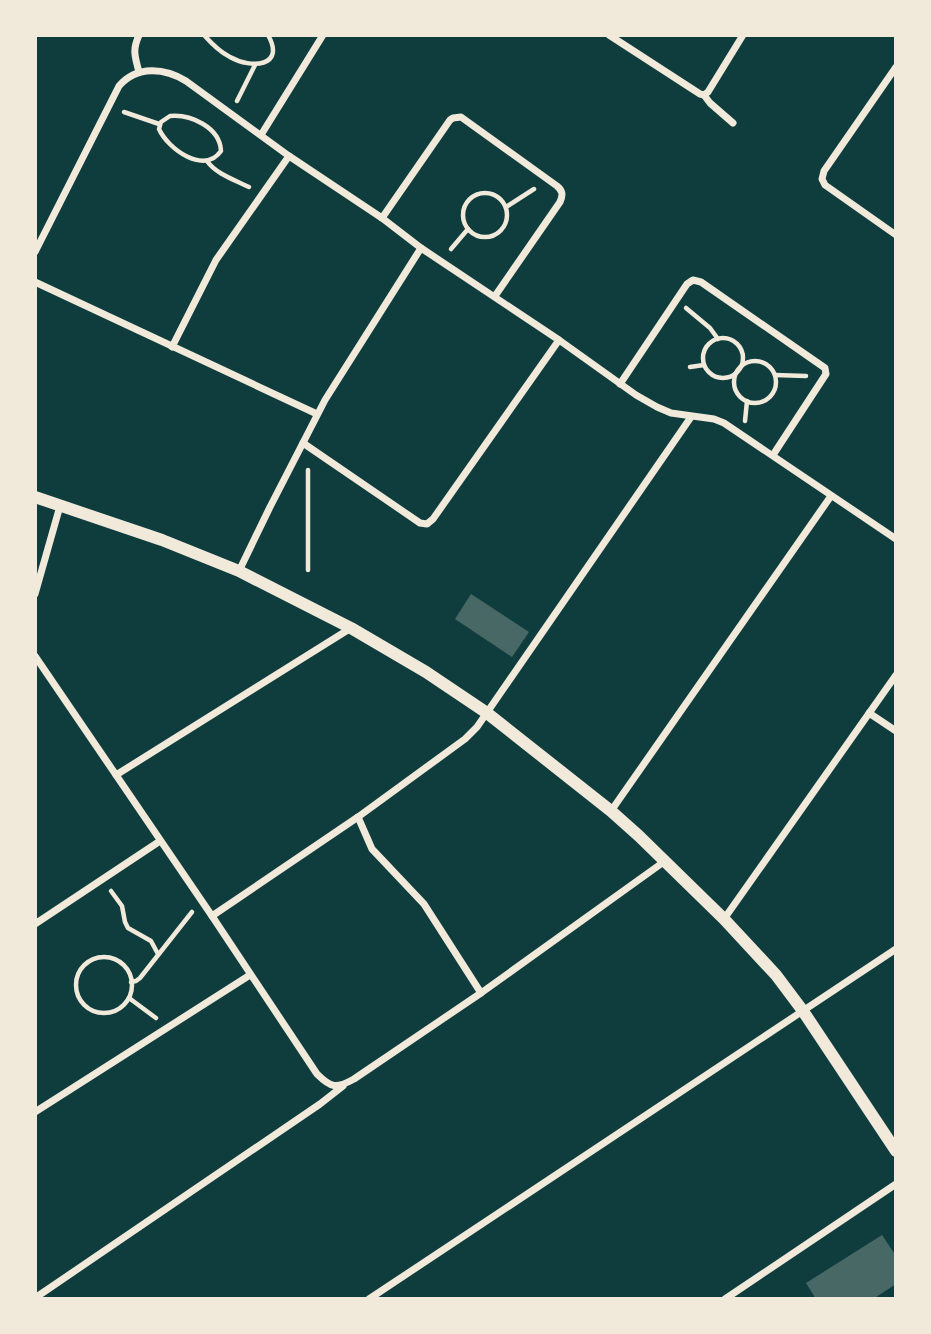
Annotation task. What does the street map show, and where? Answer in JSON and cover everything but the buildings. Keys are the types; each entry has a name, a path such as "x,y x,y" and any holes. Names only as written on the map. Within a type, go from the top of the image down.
{"street":[{"path":"139,35 134,52 139,72"},
{"path":"261,135 323,35"},
{"path":"609,35 700,94 708,92 743,35"},
{"path":"896,67 824,171 822,179 825,185 896,235"},
{"path":"35,252 113,95 125,79 139,72 165,71 178,76 421,248 648,403 663,411 724,423 896,539"},
{"path":"704,94 710,103 733,123"},
{"path":"382,218 453,118 461,117 548,179 562,194 560,202 495,296"},
{"path":"172,347 216,260 289,156"},
{"path":"239,571 306,445 317,414 421,248"},
{"path":"620,384 690,281 698,280 823,366 826,372 773,455"},
{"path":"35,282 317,414"},
{"path":"306,445 420,523 427,524 559,340"},
{"path":"212,916 358,817 465,739 477,727 691,417"},
{"path":"611,811 831,496"},
{"path":"35,497 150,536 239,571 351,628 448,686 487,713 611,811 724,919 776,975 803,1011 896,1151"},
{"path":"35,594 60,506"},
{"path":"116,775 351,628"},
{"path":"35,656 317,1074 328,1084 344,1085"},
{"path":"724,919 896,675"},
{"path":"869,713 896,731"},
{"path":"358,817 372,849 430,912 481,993"},
{"path":"35,924 160,841"},
{"path":"35,1298 481,993 665,861"},
{"path":"369,1299 896,949"},
{"path":"35,1112 250,975"},
{"path":"725,1299 896,1184"}],"path":[{"path":"204,35 230,57 256,64 264,63 272,56 272,42 268,35"},
{"path":"230,113 256,64"},
{"path":"108,106 159,124"},
{"path":"164,118 190,118 212,132 221,151 213,159 206,160 193,159 178,152 165,141 159,129 164,118"},
{"path":"206,160 217,170 263,194"},
{"path":"506,207 548,179"},
{"path":"476,194 496,196 504,203 507,217 496,234 482,236 468,229 464,210 476,194"},
{"path":"441,261 468,229"},
{"path":"676,300 719,338"},
{"path":"719,338 710,343 704,351 704,365 713,376 723,378 732,376 739,369 748,362 759,361 769,366 775,375 776,385 773,394 766,400 752,403 736,390 735,379 739,369 742,359 740,349 729,339 719,338"},
{"path":"690,367 704,365"},
{"path":"775,375 824,376"},
{"path":"306,445 309,570"},
{"path":"102,880 122,906 128,928 151,941 158,954"},
{"path":"131,982 140,978 202,901"},
{"path":"106,957 123,964 131,982 129,998 123,1005 106,1013 88,1007 77,991 79,972 93,959 106,957"},
{"path":"129,998 169,1027"}]}
